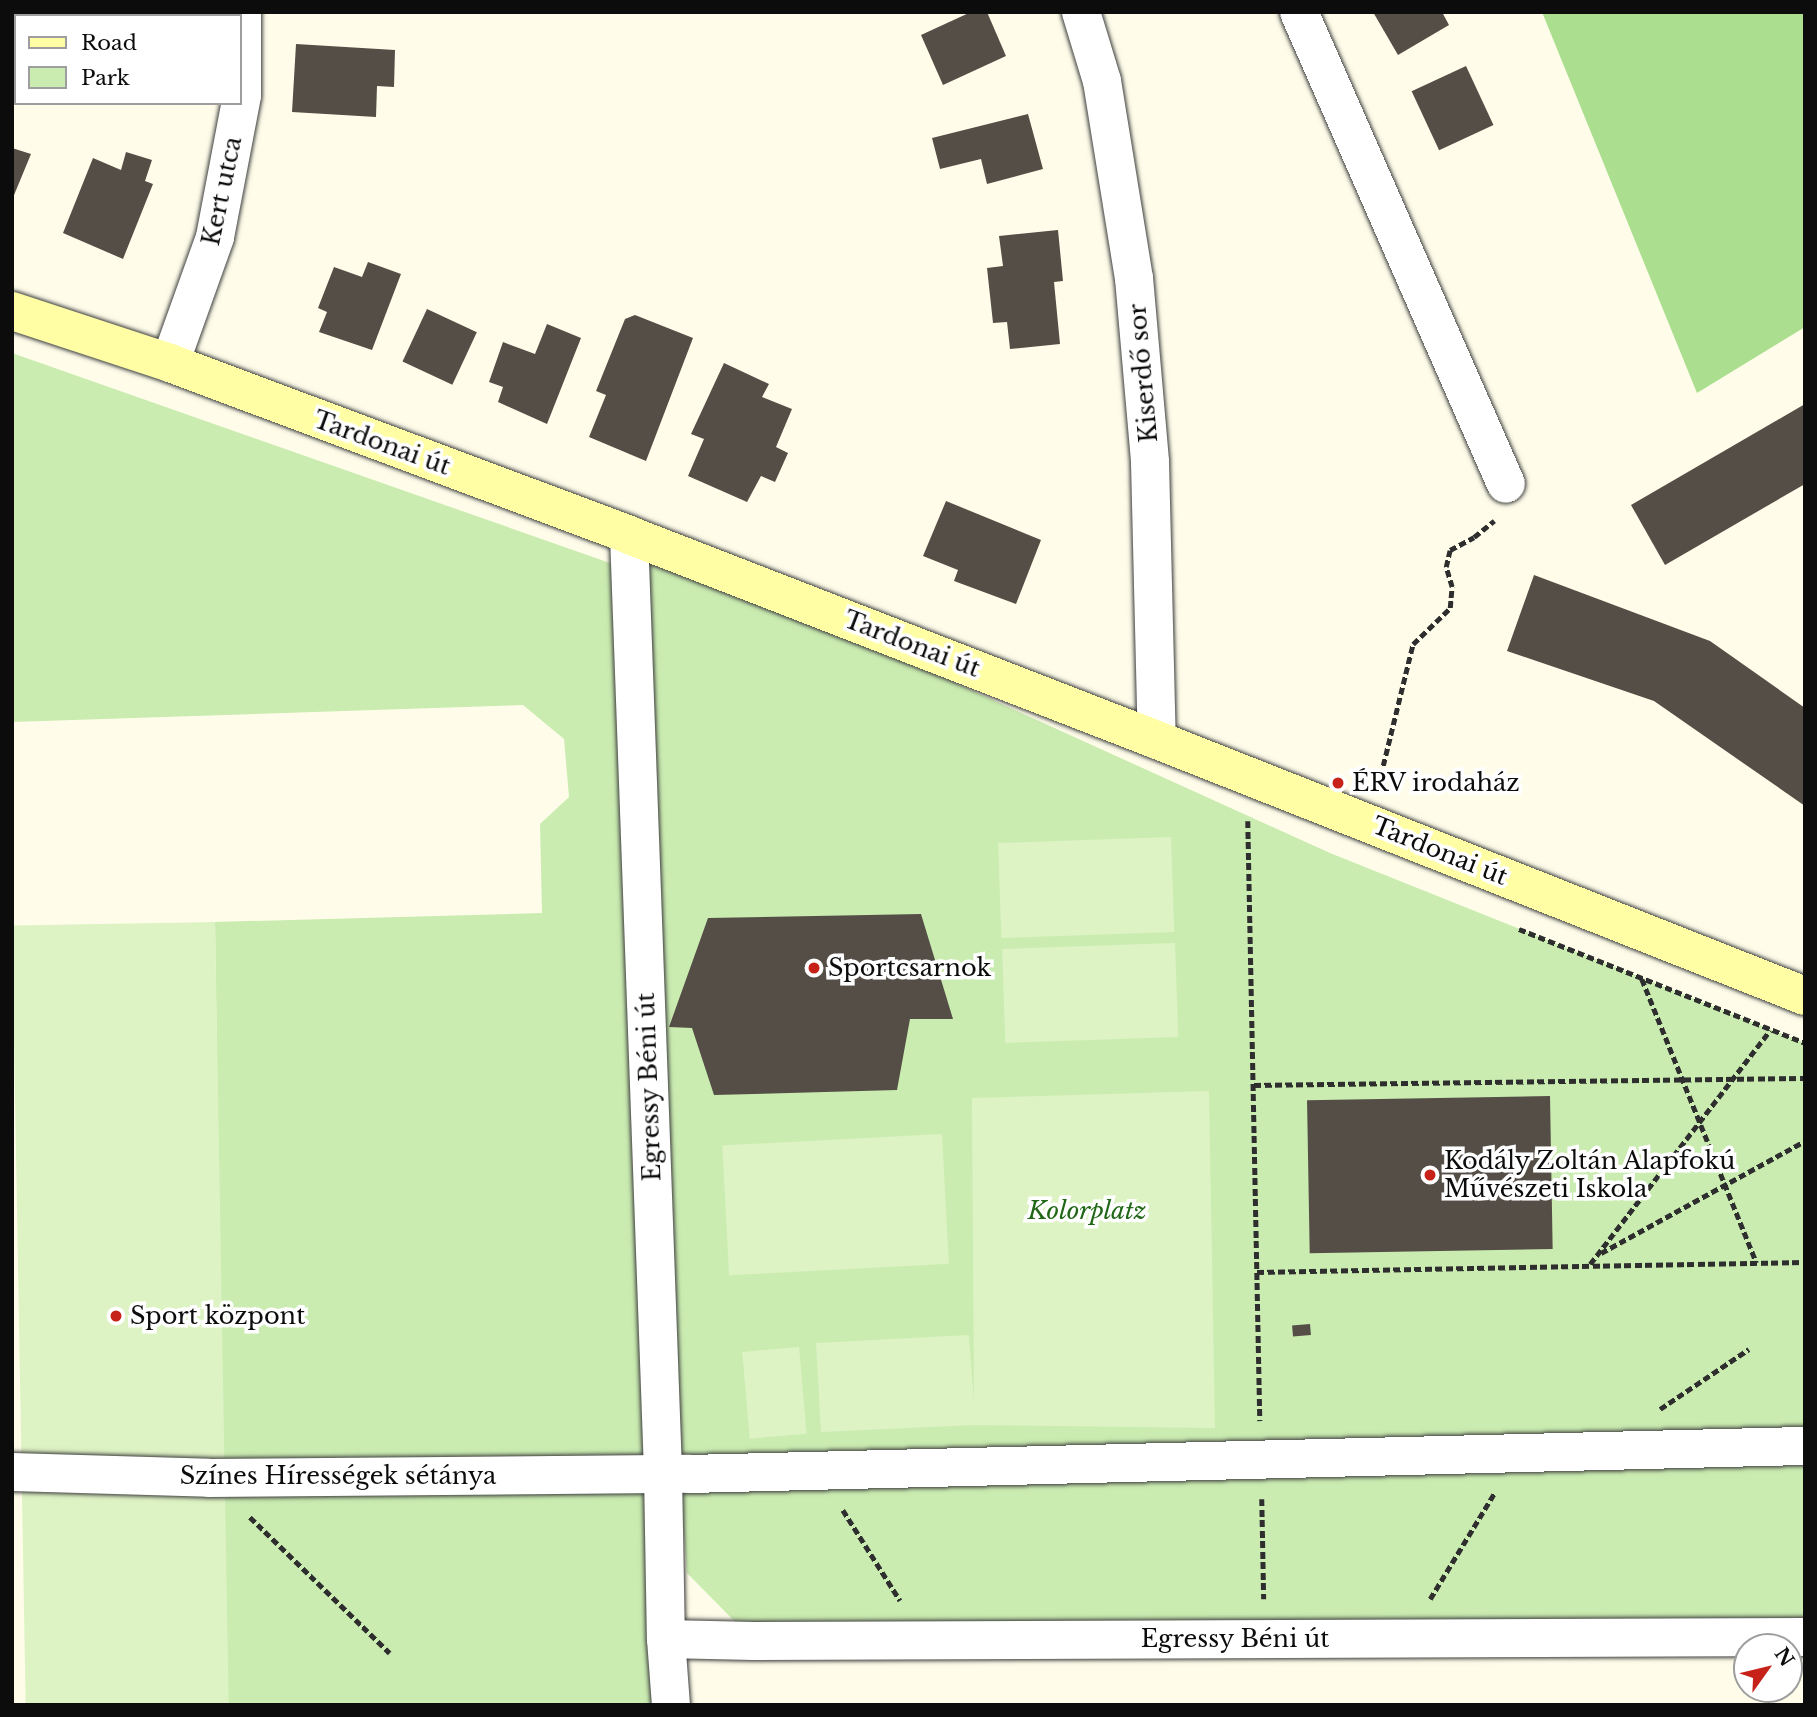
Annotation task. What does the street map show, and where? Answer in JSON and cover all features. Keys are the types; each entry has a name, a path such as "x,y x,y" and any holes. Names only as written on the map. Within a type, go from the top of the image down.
{"street":[{"name":"Kert utca","path":"242,95 243,12"},
{"name":"Kiserdő sor","path":"1080,12 1102,81 1134,278 1150,462 1157,740"},
{"path":"1299,12 1506,484"},
{"name":"Kert utca","path":"170,363 215,237 240,105"},
{"name":"Tardonai út","path":"12,311 170,363 629,535 1157,740 1798,994"},
{"name":"Egressy Béni út","path":"629,535 669,1671 926,1641 1805,1637"},
{"name":"Színes Hírességek sétánya","path":"12,1472 209,1478 663,1474 1805,1446"}],"path":[{"path":"1367,823 1413,644 1450,608 1452,587 1446,567 1450,550 1493,522 1506,484"},
{"path":"1248,821 1265,1639"},
{"path":"1642,978 1757,1263"},
{"path":"1589,1264 1798,994"},
{"path":"1254,1085 1805,1078"},
{"path":"1597,1255 1805,1141"},
{"path":"1257,1272 1805,1262"},
{"path":"1654,1413 1749,1349"},
{"path":"1407,1639 1519,1453"},
{"path":"818,1471 926,1641"},
{"path":"209,1478 390,1653"}],"green space":[{"path":"1542,12 1805,12 1805,327 1697,393"},
{"name":"Kolorplatz","path":"12,353 630,570 629,535 1330,853 1805,1043 1805,1637 1803,1633 1733,1633 1733,1637 754,1641 687,1573 649,1092 652,1705 226,1705 215,922 542,913 540,824 569,797 564,739 523,705 12,722"},
{"path":"1171,837 1174,932 1001,938 998,843"},
{"name":"Sport központ","path":"215,922 229,1705 26,1705 12,926"},
{"path":"1175,943 1178,1037 1005,1043 1002,949"},
{"path":"1209,1091 1215,1428 974,1425 821,1432 816,1343 969,1335 974,1402 972,1098"},
{"path":"942,1134 949,1264 729,1275 722,1146"},
{"path":"799,1347 807,1434 750,1439 742,1352"}],"building":[{"path":"110,12 160,12 160,14"},
{"path":"971,12 987,12 1006,56 943,85 921,35"},
{"path":"1373,12 1442,12 1449,25 1398,55"},
{"path":"296,44 395,50 394,87 377,86 376,117 292,112"},
{"path":"1466,66 1493,125 1439,150 1412,91"},
{"path":"1028,114 1043,169 987,184 981,159 940,169 932,138"},
{"path":"12,148 31,154 12,200"},
{"path":"126,152 152,160 145,181 153,184 123,259 63,233 93,158 121,170"},
{"path":"1058,230 1063,281 1054,282 1060,344 1010,349 1007,322 993,323 987,268 1003,266 999,236"},
{"path":"368,262 401,274 372,350 319,332 327,312 318,308 334,267 362,277"},
{"path":"427,309 477,332 452,385 402,362"},
{"path":"635,315 693,338 646,461 589,437 606,395 596,391 625,319"},
{"path":"547,324 581,338 547,424 498,402 503,387 489,382 503,342 535,354"},
{"path":"724,363 769,384 762,397 792,409 776,447 788,453 775,482 761,476 747,502 688,476 704,439 691,434"},
{"path":"1805,404 1805,484 1665,565 1631,505"},
{"path":"946,501 1041,540 1016,604 954,581 958,570 923,556"},
{"path":"1534,575 1710,641 1805,708 1805,806 1654,701 1507,651"},
{"name":"Sportcsarnok","path":"921,914 953,1019 910,1019 897,1090 714,1095 692,1028 669,1027 708,918"},
{"name":"Kodály Zoltán Alapfokú Művészeti Iskola","path":"1550,1096 1553,1249 1310,1253 1307,1100"},
{"path":"1310,1324 1311,1335 1293,1337 1292,1326"}],"place":[{"name":"ÉRV irodaház","path":"1338,783"},
{"name":"Sportcsarnok","path":"814,968"},
{"name":"Kodály Zoltán Alapfokú Művészeti Iskola","path":"1430,1175"},
{"name":"Sport központ","path":"116,1316"}]}
